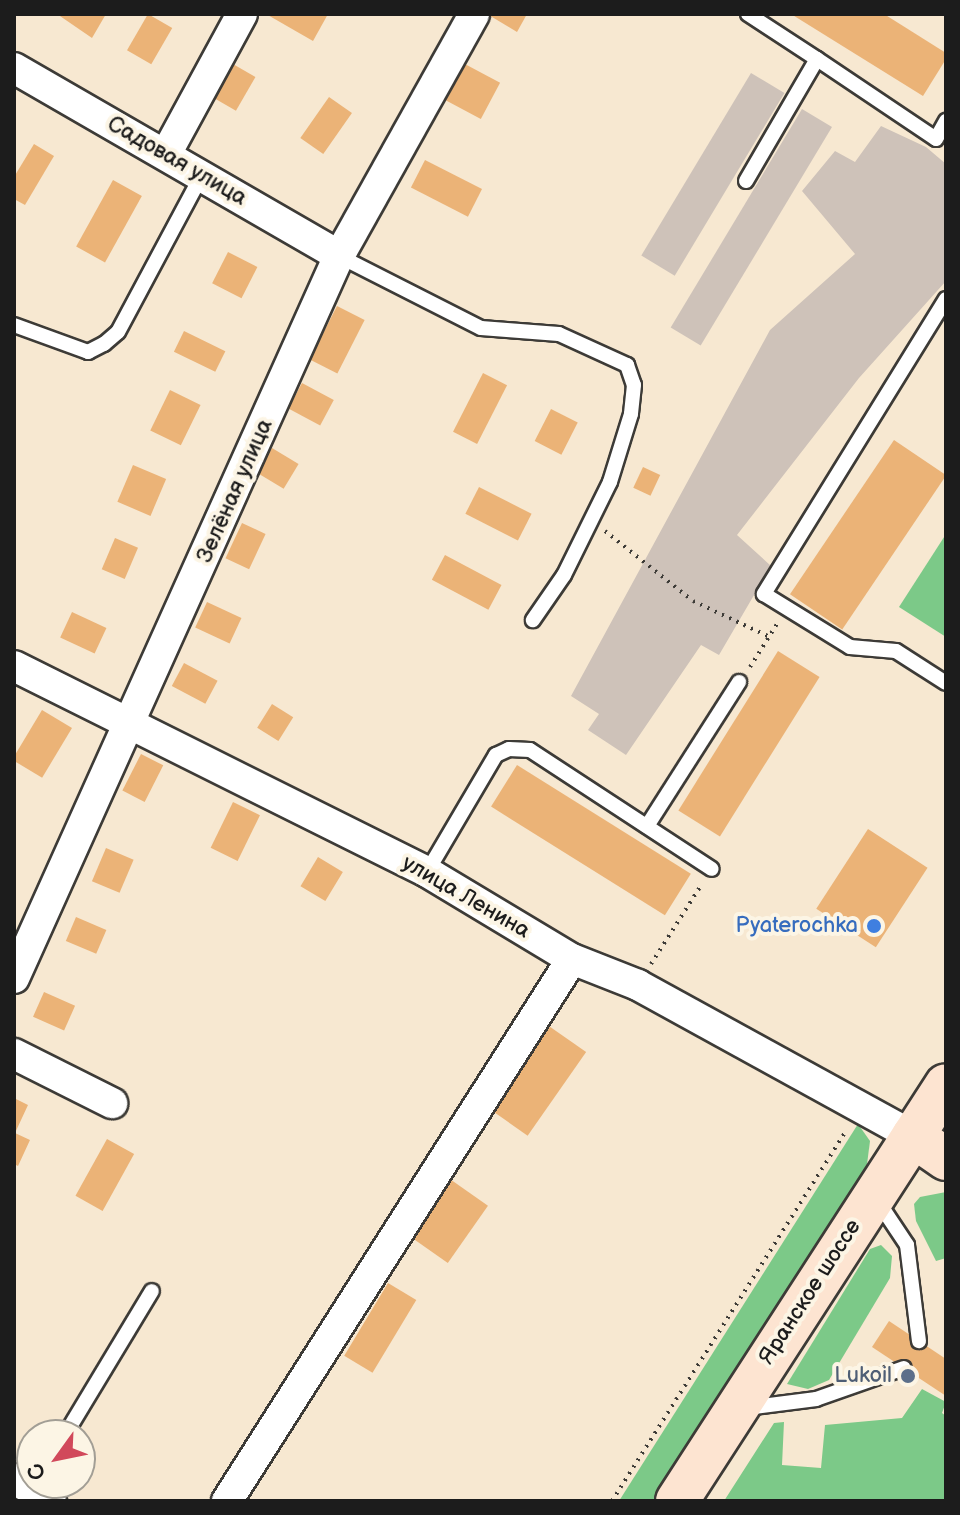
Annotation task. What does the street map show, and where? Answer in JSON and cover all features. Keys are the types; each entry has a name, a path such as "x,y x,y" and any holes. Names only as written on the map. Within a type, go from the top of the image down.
{"main road":[{"name":"Яранское шоссе","path":"677,1501 874,1196 929,1148 946,1085"}],"street":[{"path":"166,154 242,14"},
{"name":"Зелёная улица","path":"14,978 131,725 339,256 474,14"},
{"name":"Садовая улица","path":"14,68 339,256"},
{"name":"улица Ленина","path":"14,666 427,872 572,959 638,985 929,1148"},
{"path":"227,1501 572,959"},
{"path":"14,1054 112,1103"}],"lane":[{"path":"748,14 941,142 946,121"},
{"path":"746,181 817,59"},
{"path":"14,325 88,352 104,344 118,332 202,174"},
{"path":"339,256 481,328 559,334 627,365 634,385 631,414 593,521 533,620"},
{"path":"946,299 764,594 850,647 896,651 946,683"},
{"path":"647,826 739,682"},
{"path":"427,872 496,755 509,749 530,750 712,869"},
{"path":"874,1196 907,1245 919,1341"},
{"path":"75,1419 152,1291"},
{"path":"733,1410 816,1399 904,1368"}],"path":[{"path":"593,521 693,601 770,637"},
{"path":"739,682 787,608"},
{"path":"638,985 712,869"},
{"path":"612,1501 860,1107"}],"shaded area":[{"path":"751,73 784,93 675,276 641,256"},
{"path":"802,109 832,127 701,346 671,328"},
{"path":"881,126 926,147 946,164 946,281 859,378 737,535 771,566 719,655 701,645 626,755 588,730 599,714 571,696 770,330 855,254 802,191 835,151 855,162"}],"green space":[{"path":"946,534 946,637 899,607"},
{"path":"858,1124 870,1141 866,1172 657,1501 619,1501"},
{"path":"946,1192 946,1258 936,1261 916,1221 914,1204 920,1197"},
{"path":"881,1245 892,1256 890,1278 829,1380 808,1389 787,1384 870,1249"},
{"path":"922,1389 946,1402 942,1413 946,1416 946,1501 724,1501 774,1423 784,1422 782,1465 821,1468 825,1425 902,1418"}],"building":[{"path":"57,14 106,14 92,38"},
{"path":"148,14 172,28 151,64 127,50"},
{"path":"266,14 328,14 313,41"},
{"path":"487,14 527,14 517,32"},
{"path":"791,14 884,14 946,53 946,59 923,96"},
{"path":"226,60 255,77 236,111 206,94"},
{"path":"463,63 500,83 481,119 444,99"},
{"path":"329,97 352,113 323,154 300,138"},
{"path":"34,144 54,156 25,205 14,199 14,177"},
{"path":"425,160 482,189 468,217 411,188"},
{"path":"113,180 142,196 105,262 76,246"},
{"path":"228,252 257,267 242,298 212,283"},
{"path":"337,306 365,320 337,374 310,359"},
{"path":"184,331 225,351 215,372 174,352"},
{"path":"483,373 507,385 477,444 453,432"},
{"path":"302,383 334,400 320,426 288,409"},
{"path":"170,390 201,405 181,445 150,430"},
{"path":"551,409 578,423 561,455 535,441"},
{"path":"894,440 946,476 842,629 790,594"},
{"path":"272,448 299,464 284,489 257,473"},
{"path":"133,465 166,479 151,516 117,502"},
{"path":"643,467 660,475 650,496 633,488"},
{"path":"479,487 532,514 518,541 465,514"},
{"path":"242,523 266,534 249,569 226,558"},
{"path":"115,538 138,548 125,579 102,569"},
{"path":"445,555 502,585 488,610 432,580"},
{"path":"207,602 241,618 230,643 195,627"},
{"path":"72,612 106,628 95,653 60,637"},
{"path":"778,651 820,677 720,836 678,810"},
{"path":"184,663 218,681 205,704 172,686"},
{"path":"272,704 293,717 278,741 257,728"},
{"path":"42,710 72,728 42,778 14,761"},
{"path":"141,754 163,765 145,802 122,791"},
{"path":"517,765 691,874 665,915 491,807"},
{"path":"233,802 260,815 238,861 211,848"},
{"path":"868,829 928,868 876,947 816,909"},
{"path":"106,848 134,860 120,893 92,881"},
{"path":"318,857 343,872 325,901 300,886"},
{"path":"76,917 106,930 96,954 66,941"},
{"path":"44,992 75,1006 64,1030 33,1017"},
{"path":"546,1024 586,1052 528,1136 487,1108"},
{"path":"14,1098 28,1105 15,1133 30,1140 18,1166 14,1164"},
{"path":"107,1139 134,1154 103,1211 75,1196"},
{"path":"447,1177 488,1206 448,1263 407,1234"},
{"path":"388,1283 416,1300 373,1373 344,1356"},
{"path":"889,1321 946,1359 946,1396 872,1347"}],"place":[{"name":"Pyaterochka","path":"874,926"},
{"name":"Lukoil","path":"908,1376"}]}
